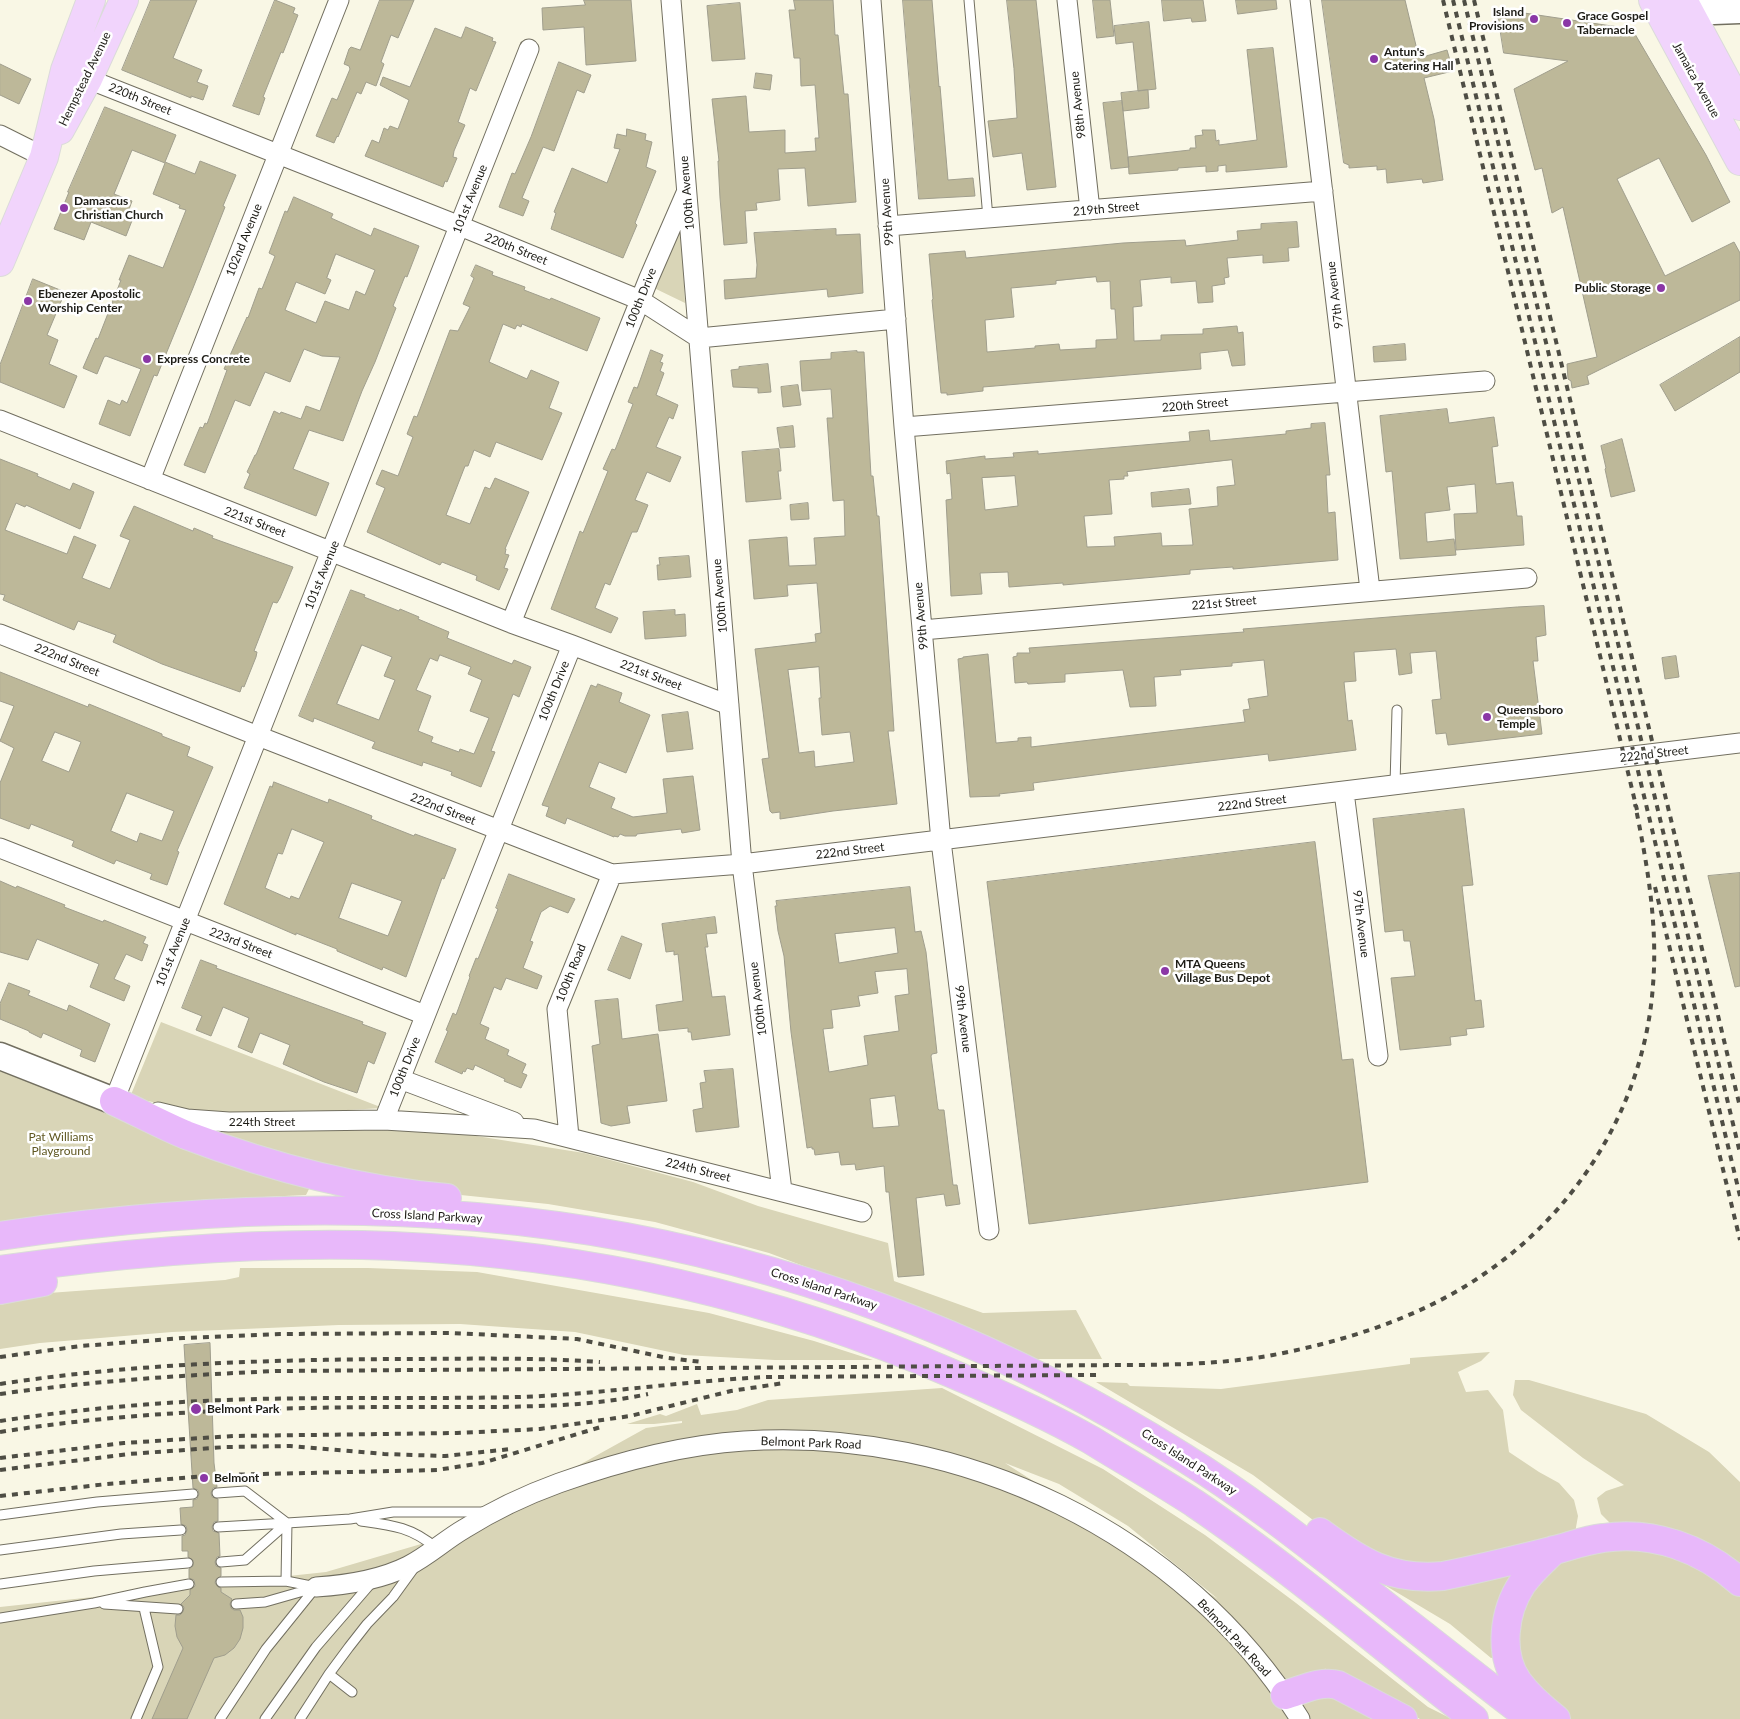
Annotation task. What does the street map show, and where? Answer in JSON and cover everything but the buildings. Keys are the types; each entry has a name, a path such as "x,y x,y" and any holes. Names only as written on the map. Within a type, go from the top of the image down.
{"highway":[{"path":"114,1101 184,1134 313,1175 362,1187 403,1194 522,1205 626,1237"},
{"name":"Cross Island Parkway","path":"0,1236 74,1226 166,1218 276,1212 425,1214 577,1229 626,1237 765,1270 869,1303 918,1322 1056,1383 1143,1432 1227,1485 1309,1546 1531,1719"},
{"path":"0,1290 72,1278 152,1270 325,1245"},
{"path":"0,1270 142,1254 248,1247 389,1246 457,1250 535,1258 613,1270 681,1284 775,1308 860,1336 918,1358 1031,1410 1086,1438 1191,1502 1289,1573 1474,1719"},
{"path":"1227,1485 1319,1532 1359,1559 1388,1572 1403,1576 1443,1576 1603,1538 1649,1538 1699,1553 1740,1582"},
{"path":"1554,1550 1534,1569 1521,1585 1510,1613 1506,1652 1517,1681 1534,1702 1556,1719"},
{"path":"1285,1695 1331,1683 1403,1719"}],"main road":[{"name":"Hempstead Avenue","path":"44,157 65,70 91,0"},
{"name":"Hempstead Avenue","path":"0,262 44,157 88,78 124,0"},
{"name":"Jamaica Avenue","path":"1653,0 1740,161"},
{"name":"Jamaica Avenue","path":"1679,4 1702,33 1740,106"}],"street":[{"name":"102nd Avenue","path":"150,480 339,0"},
{"name":"100th Avenue","path":"671,0 742,864 782,1191"},
{"name":"99th Avenue","path":"871,0 904,428 941,841 989,1230"},
{"name":"98th Avenue","path":"1067,0 1090,210"},
{"name":"97th Avenue","path":"1300,0 1370,590"},
{"path":"1679,4 1740,10"},
{"name":"101st Avenue","path":"114,1101 529,49"},
{"name":"220th Street","path":"88,78 640,300 699,338"},
{"path":"0,135 44,157"},
{"name":"100th Drive","path":"384,1120 572,645 511,623 640,300 687,190"},
{"name":"219th Street","path":"888,226 1323,191"},
{"path":"699,338 896,320"},
{"name":"220th Street","path":"904,428 1485,381"},
{"name":"221st Street","path":"0,420 511,623"},
{"name":"221st Street","path":"922,630 1527,578"},
{"name":"222nd Street","path":"0,634 612,874 742,864 941,841 1740,743"},
{"name":"221st Street","path":"572,645 729,705"},
{"name":"97th Avenue","path":"1344,792 1378,1056"},
{"name":"223rd Street","path":"0,848 426,1015"},
{"name":"100th Road","path":"569,1137 556,1009 612,874"},
{"name":"224th Street","path":"0,1056 114,1101 186,1119 253,1122 384,1120 534,1129"},
{"name":"224th Street","path":"400,1079 534,1129 862,1212"},
{"name":"Belmont Park Road","path":"316,1587 335,1586 376,1577 410,1565 462,1530 534,1493 582,1475 638,1459 693,1448 744,1441 854,1443 916,1454 978,1471 1065,1506 1119,1538 1170,1573 1215,1614 1258,1661 1285,1695 1300,1719"}],"lane":[{"path":"969,0 988,218"},
{"path":"1395,785 1397,710"},
{"path":"217,1493 245,1491 287,1523"},
{"path":"0,1515 97,1502 193,1494"},
{"path":"218,1527 350,1519 393,1512 493,1513"},
{"path":"300,1719 329,1674 367,1624 429,1553 425,1538 403,1528 350,1519"},
{"path":"221,1562 245,1560 287,1523"},
{"path":"286,1581 287,1523"},
{"path":"0,1550 120,1534 182,1530"},
{"path":"0,1584 94,1571 188,1563"},
{"path":"265,1719 316,1647 376,1577"},
{"path":"221,1582 286,1581 316,1587"},
{"path":"0,1618 94,1603 189,1584"},
{"path":"236,1604 265,1602 316,1587"},
{"path":"220,1719 266,1649 316,1587"},
{"path":"94,1603 178,1609"},
{"path":"136,1719 158,1667 144,1608"},
{"path":"329,1674 352,1692"}],"green space":[{"path":"681,224 685,303 654,288"},
{"path":"161,1022 383,1108 243,1116 188,1110 130,1097"},
{"name":"Pat Williams Playground","path":"0,1070 128,1122 311,1185 306,1195 200,1200 0,1225"},
{"path":"402,1130 470,1135 584,1153 693,1182 758,1206 888,1243 894,1281 983,1313 1076,1310 1102,1359 1036,1359 966,1327 769,1253 655,1222 548,1204 422,1191 205,1132"},
{"path":"240,1268 368,1268 477,1272 709,1313 814,1341 873,1360 775,1360 684,1355 575,1332 460,1324 339,1325 172,1332 40,1343 0,1349 0,1305 49,1293 225,1280 239,1277"},
{"path":"1490,1352 1481,1361 1458,1372 1466,1392 1488,1390 1503,1410 1509,1452 1559,1483 1574,1500 1578,1516 1575,1533 1430,1570 1353,1550 1253,1475 1096,1382 1127,1383 1130,1386 1221,1389 1410,1364 1410,1358"},
{"path":"1515,1380 1529,1380 1646,1414 1709,1452 1740,1482 1740,1573 1611,1524 1601,1514 1597,1498 1606,1491 1624,1485 1583,1458 1521,1410 1513,1395"},
{"path":"942,1388 1103,1469 1205,1535 1296,1603 1428,1707 1452,1719 1420,1719 1324,1668 1398,1719 0,1719 0,1607 326,1572 455,1534 646,1428 682,1423 682,1421 627,1424 660,1414 666,1416 697,1404 701,1415 737,1410 768,1400","holes":["1005,1463 1059,1484 1128,1526 1218,1599"]},
{"path":"1645,1549 1687,1561 1719,1578 1740,1597 1740,1719 1565,1719 1524,1678 1515,1623 1529,1592 1557,1564 1597,1550"},
{"path":"1517,1569 1498,1656 1491,1658 1450,1624 1371,1577"}],"railway":[{"path":"1443,0 1637,810"},
{"path":"1453,0 1740,1196"},
{"path":"1464,0 1740,1153"},
{"path":"1474,0 1740,1107"},
{"path":"0,1394 138,1379 277,1371 1195,1364 1268,1356 1352,1336 1380,1326 1407,1316 1460,1290 1518,1248 1550,1218 1578,1185 1602,1149 1621,1110 1637,1070 1647,1028 1653,985 1653,916 1644,849 1635,804"},
{"path":"1655,887 1740,1240"},
{"path":"0,1357 81,1346 183,1338 280,1334 451,1333 577,1339 668,1358 702,1362"},
{"path":"0,1384 98,1372 245,1362 496,1359 600,1362"},
{"path":"0,1421 96,1409 193,1401 290,1398 520,1397 766,1377 1097,1375"},
{"path":"0,1458 124,1443 233,1436 457,1433 540,1429 630,1416 731,1391 784,1383"},
{"path":"0,1432 47,1425 190,1412 555,1405 611,1401 648,1394"},
{"path":"0,1496 107,1484 218,1475 437,1470 482,1463 604,1426"},
{"path":"0,1470 129,1454 226,1447 290,1446 384,1454 445,1456 511,1449"}],"place":[{"name":"Island Provisions","path":"1534,19"},
{"name":"Grace Gospel Tabernacle","path":"1567,23"},
{"name":"Antun's Catering Hall","path":"1374,59"},
{"name":"Damascus Christian Church","path":"64,208"},
{"name":"Public Storage","path":"1661,288"},
{"name":"Ebenezer Apostolic Worship Center","path":"28,301"},
{"name":"Express Concrete","path":"147,359"},
{"name":"Queensboro Temple","path":"1487,717"},
{"name":"MTA Queens Village Bus Depot","path":"1165,971"},
{"name":"Belmont Park","path":"196,1409"},
{"name":"Belmont","path":"204,1478"}]}
